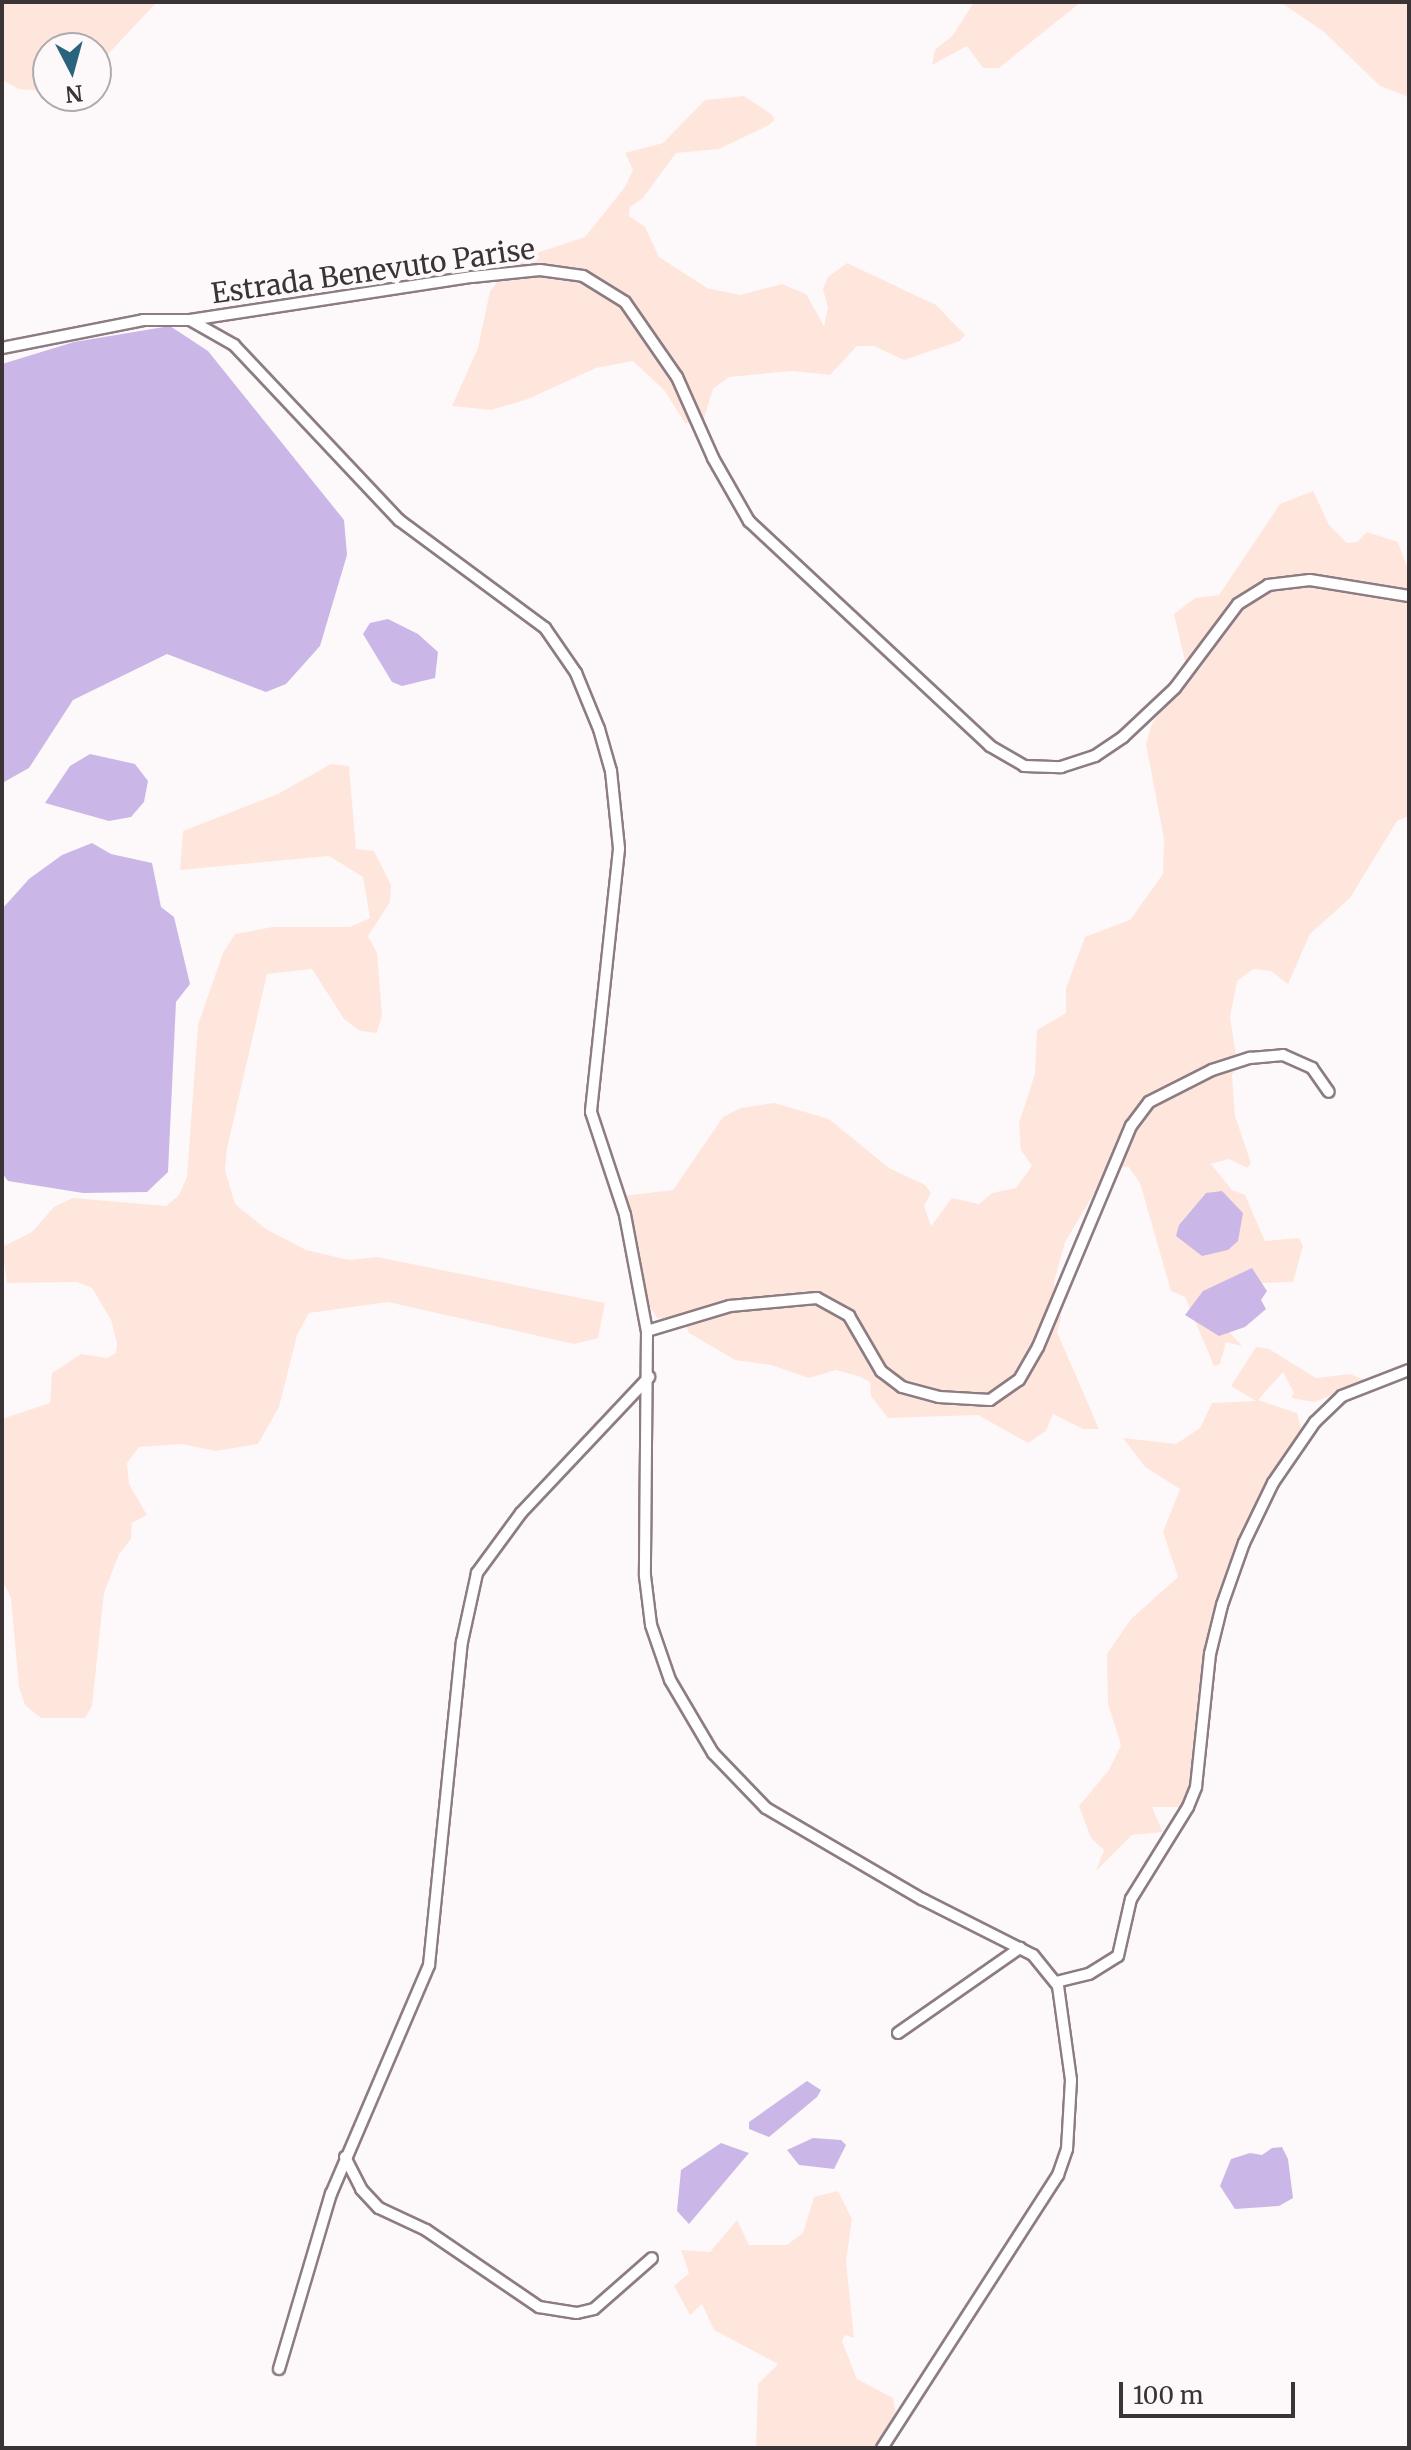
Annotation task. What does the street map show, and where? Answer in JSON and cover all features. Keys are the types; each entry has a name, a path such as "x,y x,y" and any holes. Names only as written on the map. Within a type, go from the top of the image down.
{"street":[{"name":"Estrada Benevuto Parise","path":"2,348 143,320 190,320 472,277 540,270 583,276 625,302 677,377 713,458 749,521 990,746 1024,766 1061,767 1095,756 1123,737 1175,688 1238,604 1268,585 1310,580 1409,596"},
{"path":"190,320 234,345 399,520 545,628 576,673 611,771 619,849 591,1112 629,1231 647,1331 645,1576 651,1625 691,1720 741,1788 766,1808 922,1899 1020,1948 1056,1982 1071,2080 1067,2149 1058,2175 882,2448"},
{"path":"647,1331 730,1306 817,1298 849,1316 881,1371 902,1387 939,1397 990,1400 1019,1380 1038,1347 1131,1126 1149,1102 1212,1070 1250,1058 1283,1055 1312,1068 1329,1092"},
{"path":"1056,1982 1089,1974 1118,1956 1131,1899 1188,1807 1196,1787 1210,1654 1222,1605 1244,1543 1273,1483 1315,1422 1342,1396 1409,1370"},
{"path":"279,2369 345,2157 429,1965 462,1642 477,1573 521,1513 649,1377"},
{"path":"898,2033 1020,1948"},
{"path":"345,2157 361,2189 379,2208 426,2230 539,2307 577,2313 594,2309 652,2258"}],"shaded area":[{"path":"2,2 157,2 112,50 112,32 32,32 32,90 19,89 2,80"},
{"path":"974,2 1081,2 999,68 983,68 967,46 932,65 935,50 953,35"},
{"path":"1280,2 1409,2 1409,97 1380,86 1323,31"},
{"path":"744,96 775,119 769,125 719,149 676,153 643,198 630,207 629,216 645,227 659,257 707,288 740,295 782,284 806,294 824,326 828,308 823,289 828,277 847,263 936,305 965,335 960,341 904,360 874,346 857,346 830,375 792,371 729,377 713,389 702,425 685,423 664,390 633,361 596,368 528,399 491,410 452,406 478,348 490,291 515,260 585,237 625,187 633,170 625,153 663,143 705,100"},
{"path":"170,326 208,351 344,520 347,555 320,646 286,684 266,692 167,654 73,700 29,768 4,782 2,364 74,342"},
{"path":"1313,491 1329,525 1347,543 1357,542 1367,532 1398,542 1409,573 1409,816 1397,821 1350,898 1310,934 1288,984 1271,971 1253,969 1237,981 1230,1017 1238,1068 1232,1074 1235,1116 1251,1163 1247,1168 1229,1159 1211,1164 1232,1190 1245,1195 1265,1241 1299,1238 1303,1246 1293,1282 1260,1283 1220,1322 1242,1346 1226,1342 1220,1364 1214,1366 1185,1297 1171,1291 1140,1183 1128,1166 1107,1172 1065,1242 1054,1282 1061,1318 1057,1332 1099,1429 1083,1429 1053,1414 1046,1431 1028,1443 978,1415 888,1418 871,1396 870,1382 861,1377 836,1370 809,1378 771,1365 735,1360 689,1333 685,1322 657,1318 640,1291 623,1196 673,1190 723,1117 741,1108 774,1103 829,1119 889,1168 925,1185 931,1193 924,1206 931,1226 952,1198 979,1204 992,1193 1016,1188 1032,1166 1021,1150 1019,1123 1035,1074 1037,1030 1066,1013 1066,988 1085,937 1130,920 1163,874 1164,839 1146,744 1152,724 1188,674 1174,614 1195,598 1219,595 1280,504"},
{"path":"388,619 418,634 438,652 435,678 402,686 392,682 363,634 370,623"},
{"path":"90,754 135,764 148,781 144,802 131,817 109,821 45,803 70,766"},
{"path":"331,764 349,766 356,849 374,851 391,885 390,902 368,936 377,953 382,1015 377,1033 360,1031 344,1019 312,969 267,974 227,1149 225,1170 235,1204 266,1229 306,1250 349,1260 377,1257 605,1303 598,1338 574,1344 388,1302 309,1313 297,1335 279,1407 258,1444 216,1451 181,1444 139,1447 127,1463 129,1484 147,1515 132,1523 131,1539 119,1554 104,1593 92,1706 85,1718 41,1718 25,1705 19,1687 11,1598 2,1580 2,1419 50,1403 52,1373 81,1354 107,1358 116,1353 117,1343 111,1320 92,1288 77,1282 7,1283 2,1247 32,1232 54,1207 73,1198 166,1206 179,1195 187,1177 198,1025 223,953 235,934 273,927 350,927 370,918 363,877 329,856 180,870 183,831 278,794"},
{"path":"92,843 111,854 152,863 161,907 174,917 190,984 176,1002 168,1172 147,1192 83,1193 8,1181 2,1173 2,909 29,879 62,855"},
{"path":"1222,1191 1243,1213 1238,1241 1228,1250 1202,1256 1176,1236 1179,1225 1206,1193"},
{"path":"1252,1268 1267,1291 1261,1300 1266,1309 1245,1327 1219,1336 1185,1315 1203,1291"},
{"path":"1256,1347 1269,1349 1316,1378 1350,1374 1367,1381 1314,1402 1291,1398 1294,1393 1283,1372 1258,1400 1297,1413 1303,1436 1259,1500 1222,1590 1227,1612 1203,1723 1200,1788 1181,1807 1152,1807 1163,1832 1132,1835 1096,1871 1104,1850 1091,1838 1079,1806 1109,1770 1121,1745 1108,1704 1107,1654 1131,1619 1178,1577 1163,1532 1180,1489 1145,1467 1123,1438 1176,1444 1200,1428 1212,1403 1256,1401 1231,1386"},
{"path":"807,2081 821,2090 817,2097 769,2137 749,2129 749,2122"},
{"path":"813,2138 841,2140 846,2145 834,2169 799,2165 787,2150"},
{"path":"721,2143 749,2153 689,2224 677,2211 681,2170"},
{"path":"1282,2147 1288,2159 1293,2198 1279,2206 1235,2209 1220,2186 1231,2159 1250,2153 1262,2155 1272,2148"},
{"path":"838,2191 852,2219 846,2261 854,2338 845,2335 842,2341 857,2379 893,2398 896,2414 880,2448 756,2448 758,2384 778,2364 714,2330 702,2304 690,2315 674,2286 689,2273 681,2250 710,2252 737,2220 749,2245 787,2245 803,2233 814,2197"}]}
